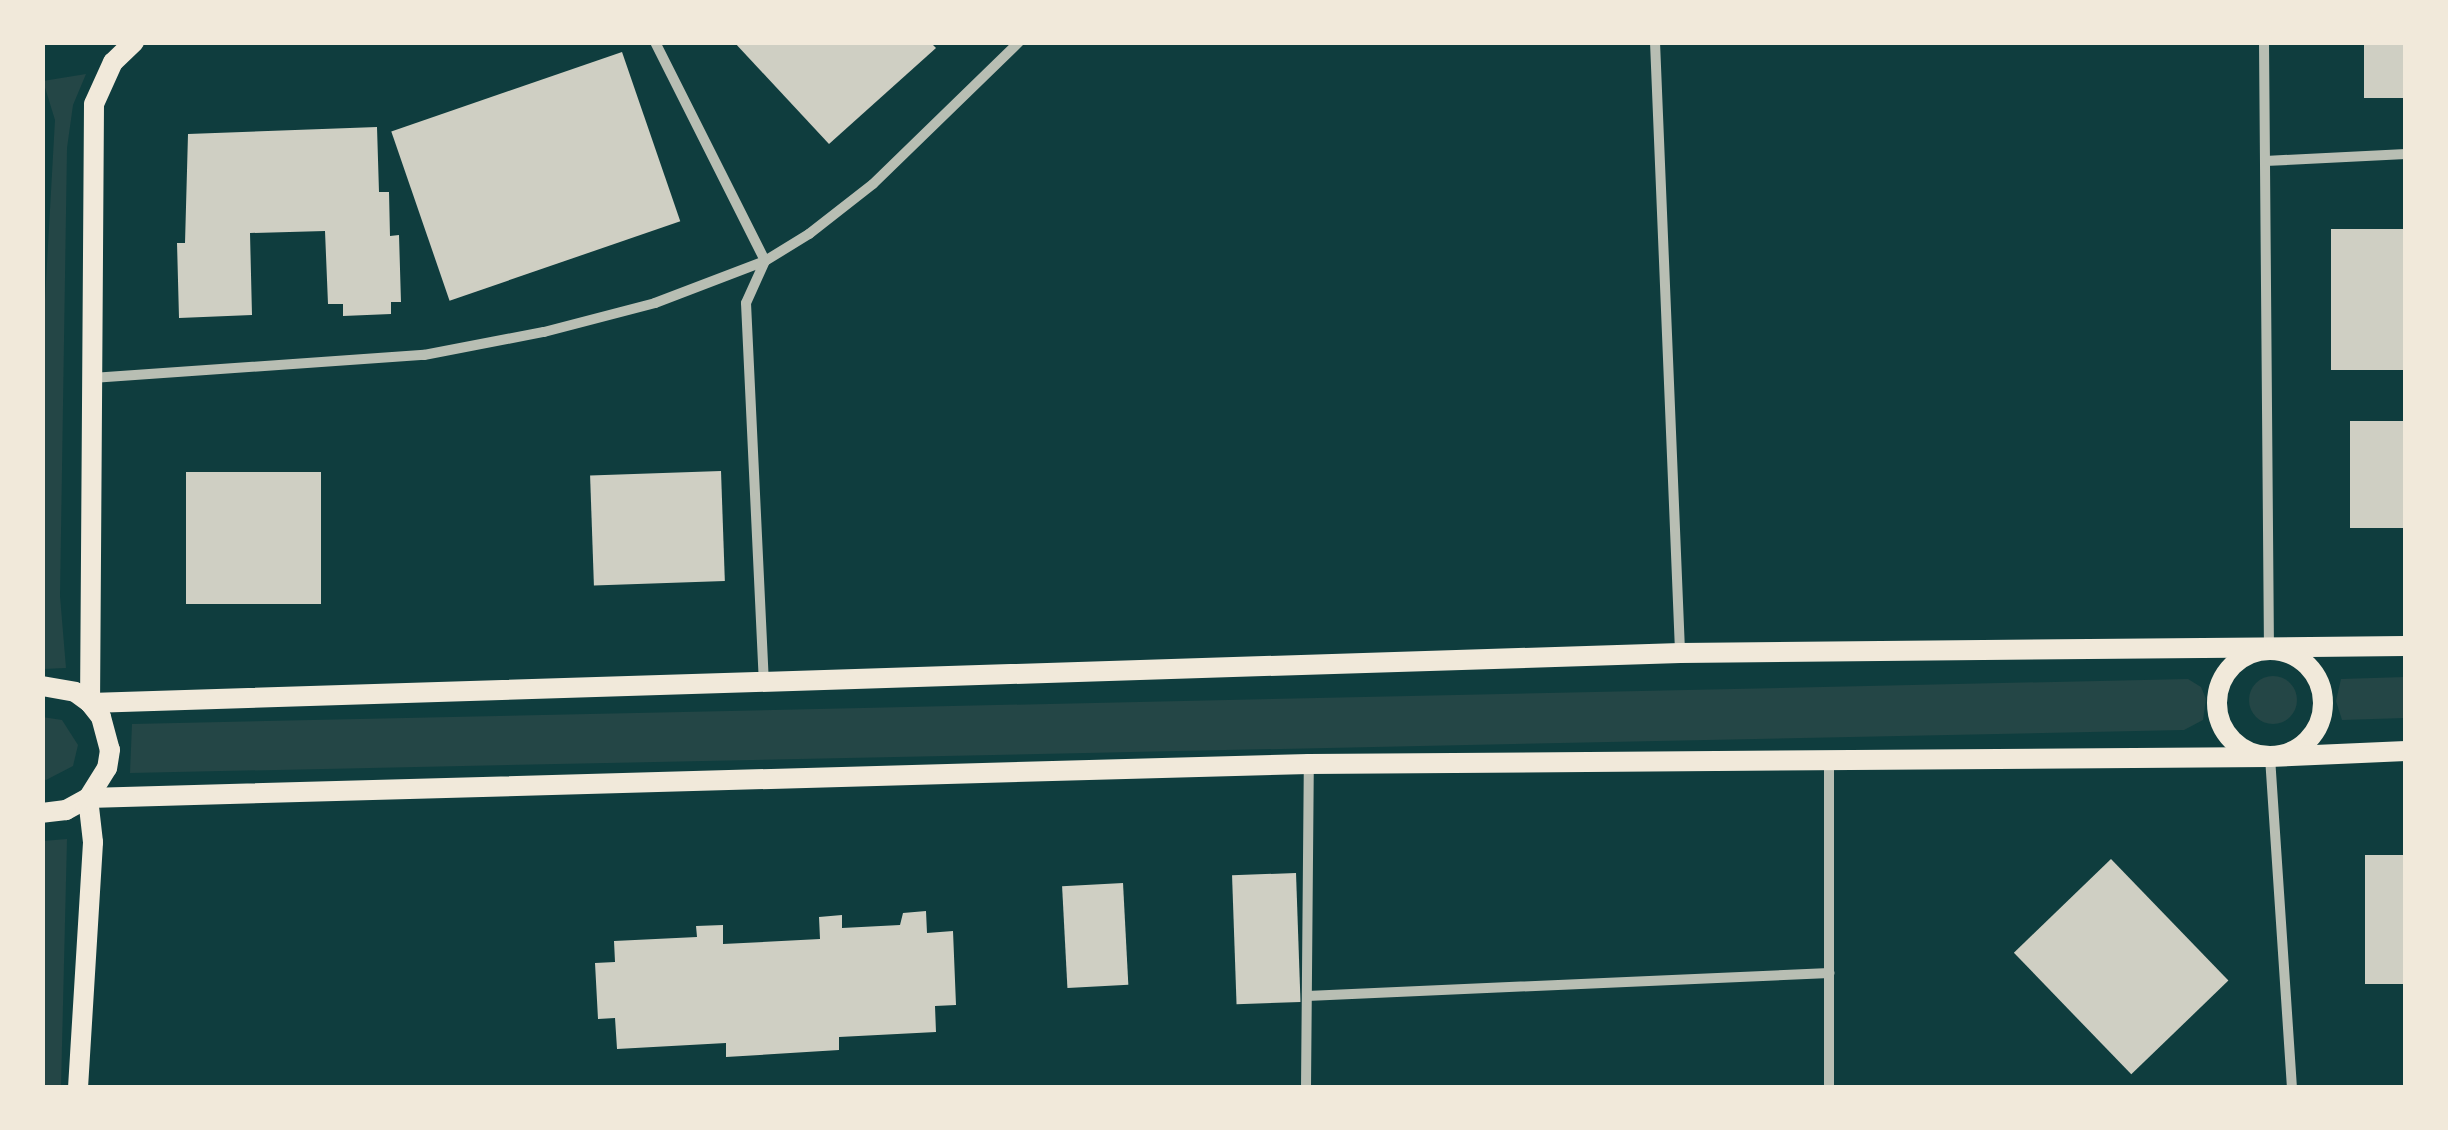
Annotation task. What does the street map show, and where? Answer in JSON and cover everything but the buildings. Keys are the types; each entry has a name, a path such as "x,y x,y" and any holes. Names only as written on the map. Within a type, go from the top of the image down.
{"main road":[{"path":"90,702 94,104 113,62 134,42"},
{"path":"90,702 1680,653 2406,646"},
{"path":"2269,649 2302,659 2322,686 2324,702 2314,734 2302,746 2270,756 2238,746 2219,720 2216,703 2226,672 2253,651 2269,649"},
{"path":"42,686 75,692 90,702 101,717 110,750 107,768 88,798 93,842 78,1088"},
{"path":"42,813 66,810 88,798 1309,764 2270,756 2406,751"}],"street":[{"path":"655,42 766,261"},
{"path":"91,378 424,355 544,332 655,303 766,261 809,234 872,184 1019,42"},
{"path":"1655,42 1680,653"},
{"path":"2264,42 2269,649"},
{"path":"2265,161 2406,154"},
{"path":"764,680 746,303 766,261"},
{"path":"2270,756 2292,1088"},
{"path":"1829,760 1829,1088"},
{"path":"1306,1088 1309,764"},
{"path":"1307,996 1829,974"}],"shaded area":[{"path":"86,74 73,105 67,148 60,596 66,668 43,669 42,353 55,120 43,81"},
{"path":"2273,676 2290,683 2297,700 2290,717 2273,724 2256,717 2249,700 2256,683"},
{"path":"2405,677 2405,718 2342,720 2336,701 2341,679"},
{"path":"2188,679 2201,687 2206,699 2203,720 2184,730 130,773 132,724"},
{"path":"42,717 62,720 78,745 73,766 46,780 43,779"},
{"path":"67,839 61,1087 43,1087 43,841"}]}
